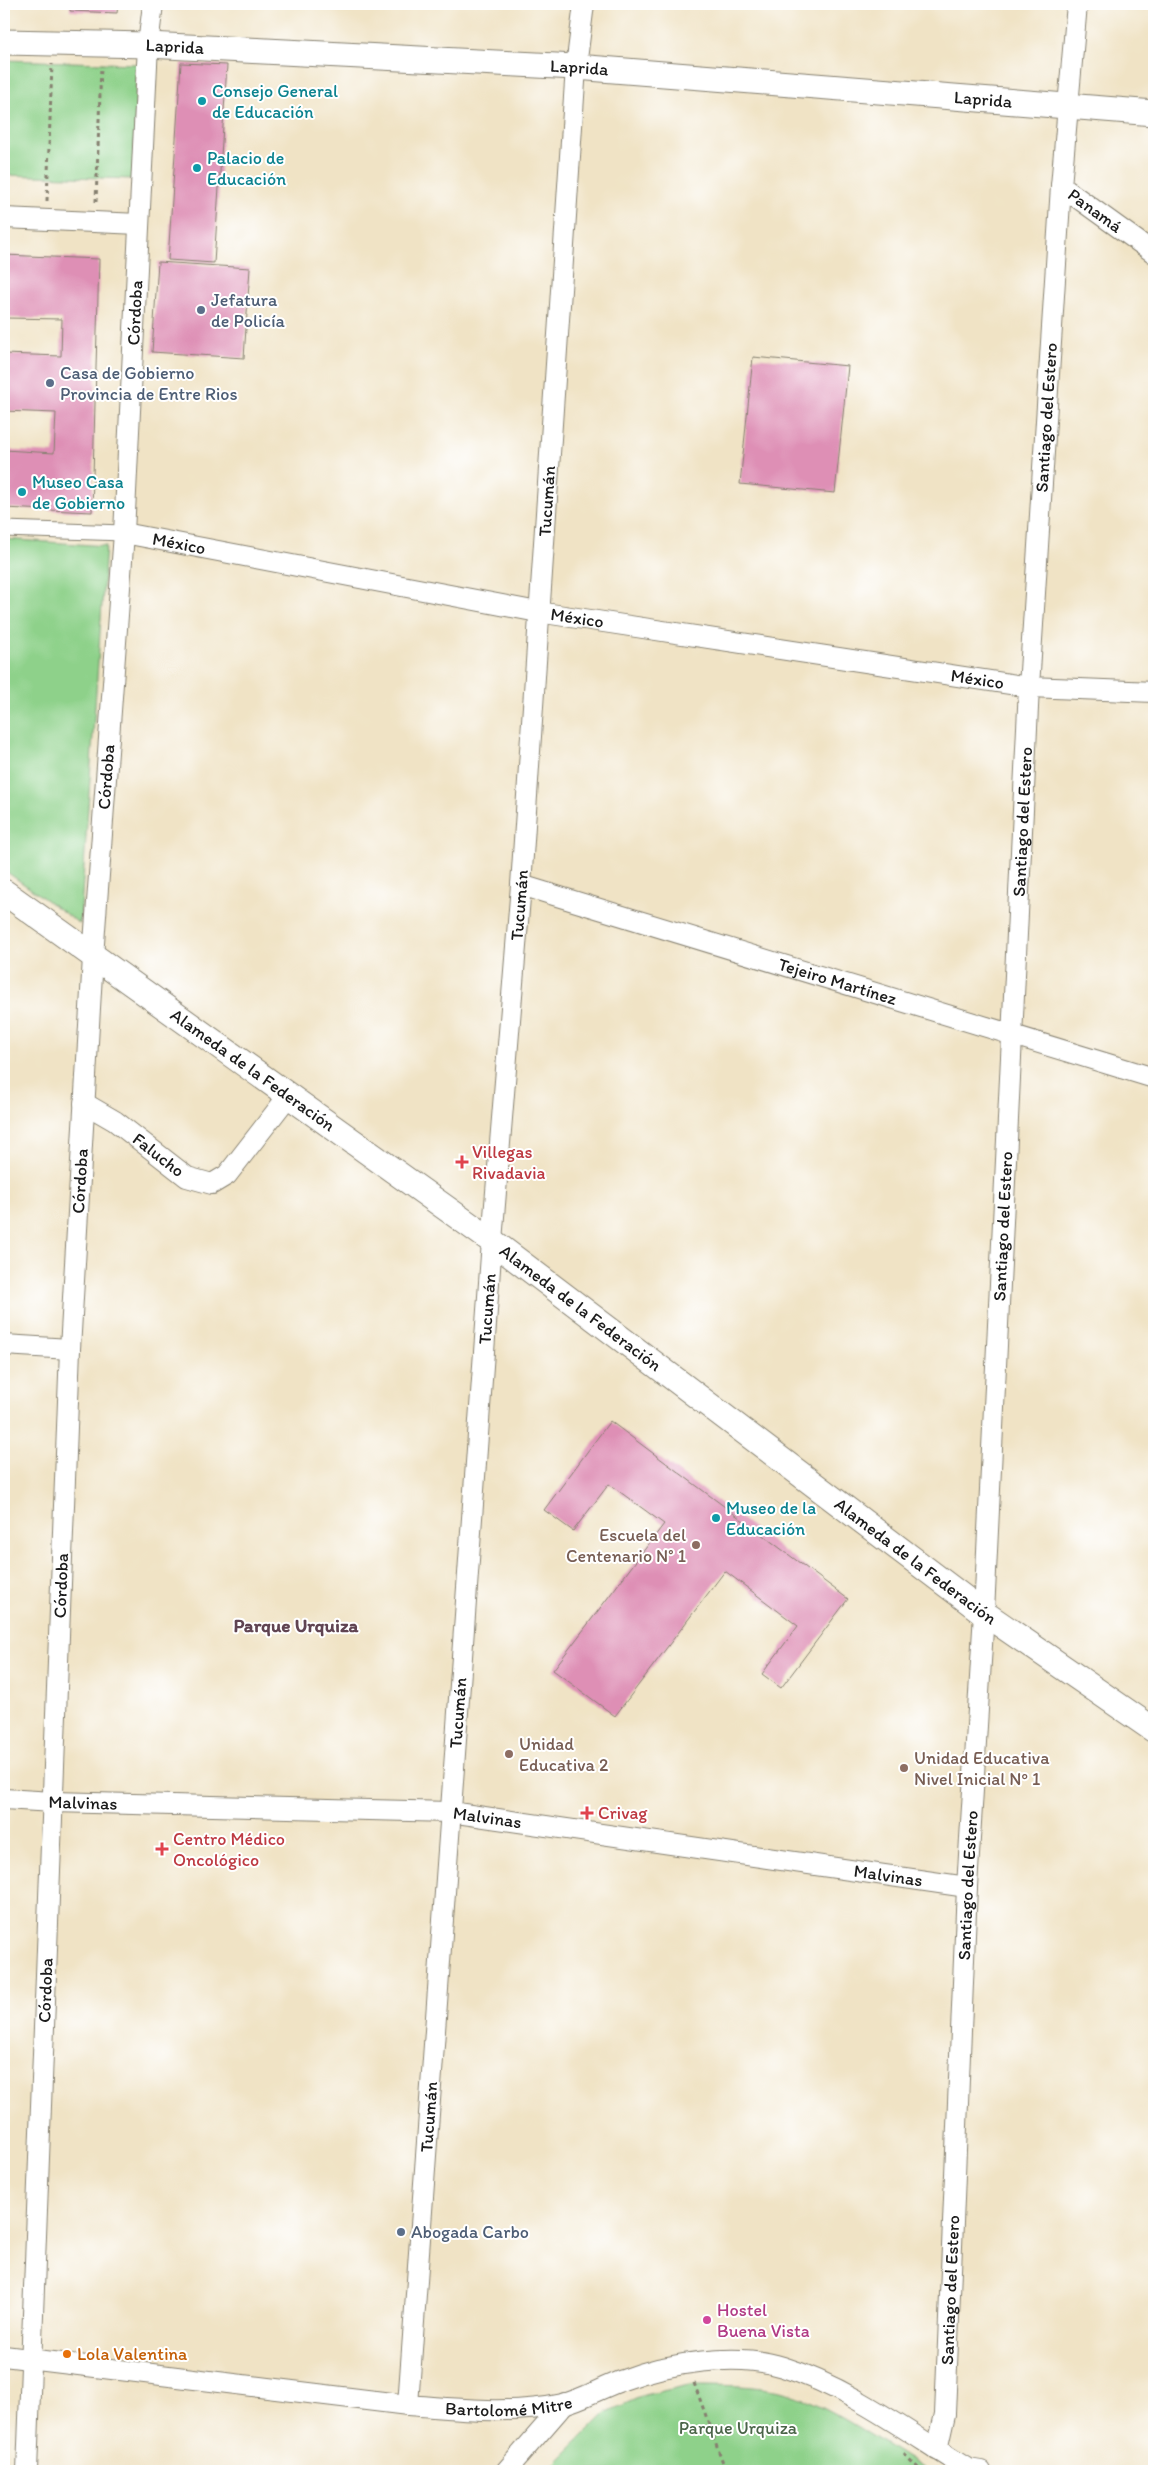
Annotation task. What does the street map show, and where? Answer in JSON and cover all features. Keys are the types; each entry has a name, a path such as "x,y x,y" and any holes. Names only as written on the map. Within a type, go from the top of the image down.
{"street":[{"name":"Córdoba","path":"27,2471 70,1349 93,956 124,533 148,45 154,4"},
{"name":"Tucumán","path":"408,2404 492,1241 521,885 576,67 584,4"},
{"name":"Santiago del Estero","path":"936,2450 945,2414 967,1887 984,1613 1029,687 1061,186 1077,4"},
{"name":"Laprida","path":"4,42 98,46 148,45 576,67 1068,108 1154,113"},
{"name":"Panamá","path":"1061,186 1154,253"},
{"path":"4,218 139,224"},
{"name":"México","path":"4,529 124,533 538,612 1029,687 1154,692"},
{"name":"Tejeiro Martínez","path":"521,885 1154,1078"},
{"name":"Alameda de la Federación","path":"4,892 492,1241 984,1613 1154,1730"},
{"name":"Falucho","path":"84,1103 115,1121 187,1177 212,1184 227,1174 289,1095"},
{"path":"4,1345 70,1349"},
{"name":"Malvinas","path":"4,1799 53,1802 450,1812 967,1887"},
{"name":"Bartolomé Mitre","path":"4,2356 408,2404 491,2410 536,2408 565,2403 625,2379 687,2364 737,2359 782,2366 824,2384 866,2405 936,2450 974,2470"},
{"path":"506,2471 565,2403"}],"path":[{"path":"47,220 51,44"},
{"path":"95,222 101,63 98,46"},
{"path":"687,2364 726,2471"},
{"path":"901,2450 921,2471"}],"green space":[{"path":"4,60 137,64 133,179 4,175"},
{"path":"4,539 106,546 80,924 4,870"},
{"name":"Parque Urquiza","path":"689,2385 724,2385 757,2388 798,2396 836,2414 928,2471 548,2471 607,2412 645,2395"}],"building":[{"path":"70,4 118,4 117,13 70,11"},
{"path":"181,63 227,65 214,263 168,260"},
{"name":"Casa de Gobierno Provincia de Entre Rios","path":"4,255 99,259 92,512 4,508 4,450 54,453 56,413 4,411 4,354 61,356 62,319 6,318 4,323"},
{"name":"Jefatura de Policía","path":"158,262 250,268 244,358 152,352"},
{"path":"753,357 848,366 835,493 740,484"},
{"path":"610,1421 848,1599 781,1688 762,1674 798,1626 725,1571 615,1716 553,1670 664,1524 609,1484 573,1531 544,1510"}],"place":[{"name":"Consejo General de Educación","path":"202,101"},
{"name":"Palacio de Educación","path":"197,168"},
{"name":"Jefatura de Policía","path":"201,310"},
{"name":"Casa de Gobierno Provincia de Entre Rios","path":"50,383"},
{"name":"Museo Casa de Gobierno","path":"22,492"},
{"name":"Villegas Rivadavia","path":"462,1162"},
{"name":"Museo de la Educación","path":"716,1518"},
{"name":"Escuela del Centenario N° 1","path":"696,1545"},
{"name":"Unidad Educativa 2","path":"509,1754"},
{"name":"Unidad Educativa Nivel Inicial Nº 1","path":"904,1768"},
{"name":"Crivag","path":"587,1813"},
{"name":"Centro Médico Oncológico","path":"162,1849"},
{"name":"Abogada Carbo","path":"401,2232"},
{"name":"Hostel Buena Vista","path":"707,2320"},
{"name":"Lola Valentina","path":"67,2354"}],"district":[{"name":"Parque Urquiza","path":"296,1625"}]}
